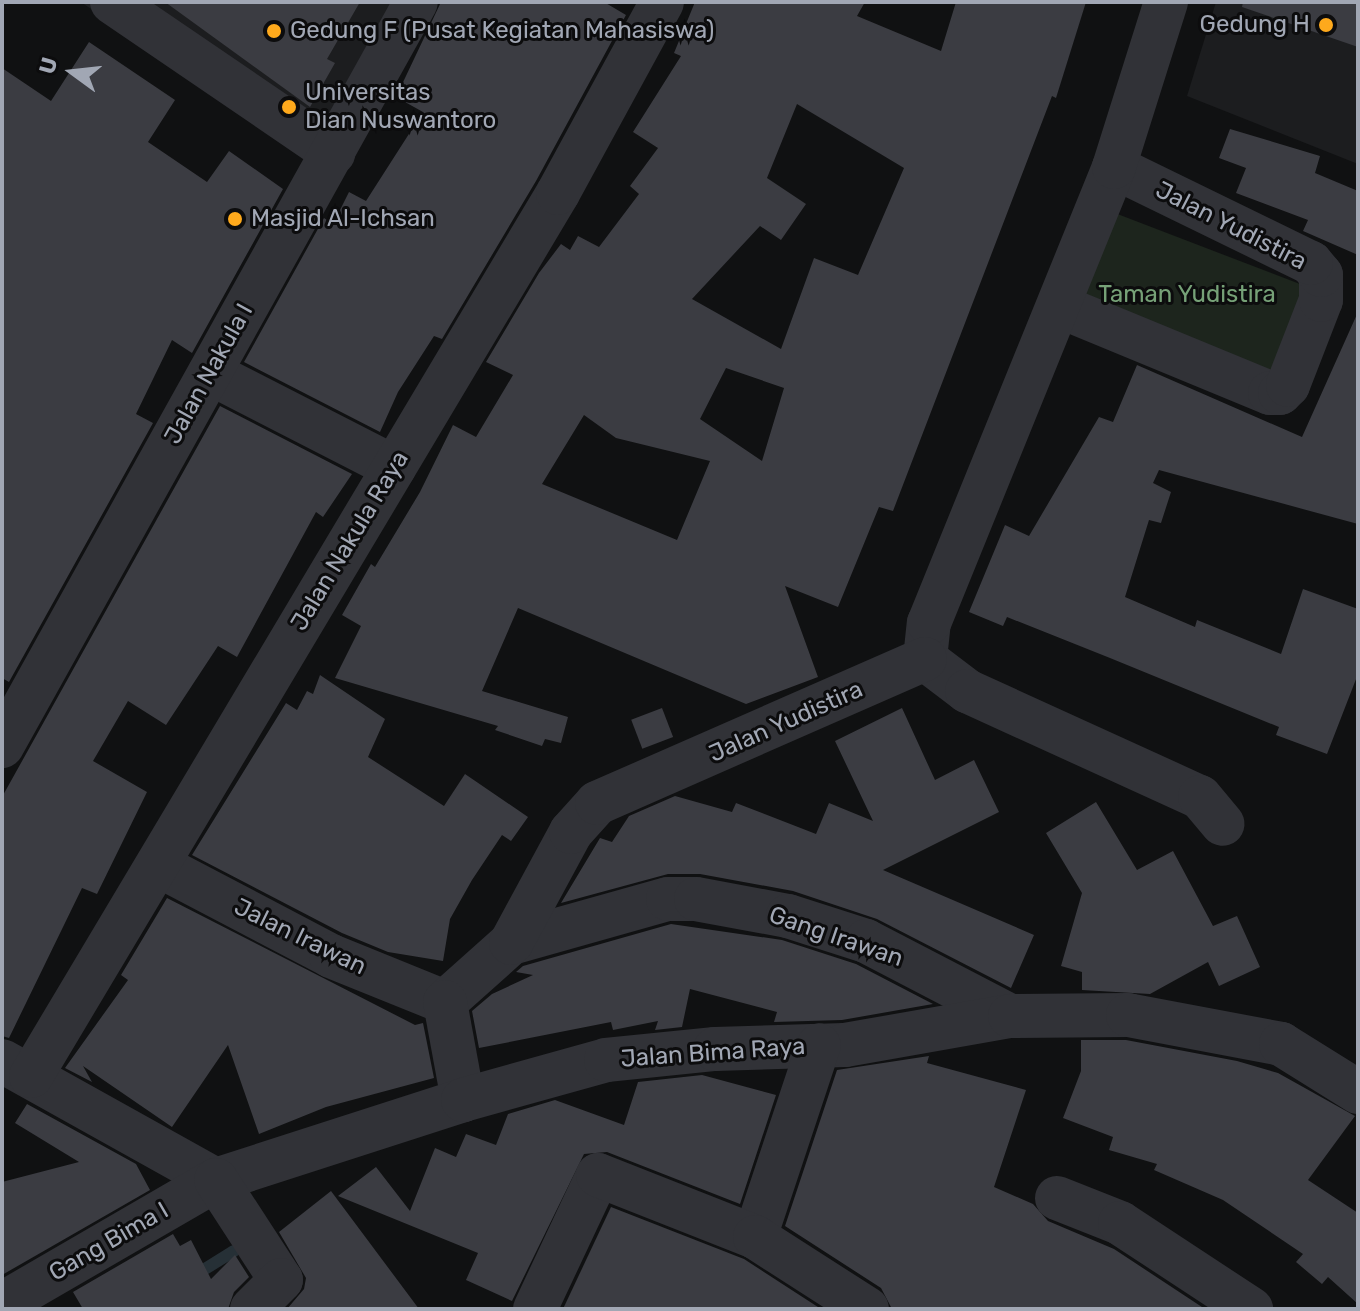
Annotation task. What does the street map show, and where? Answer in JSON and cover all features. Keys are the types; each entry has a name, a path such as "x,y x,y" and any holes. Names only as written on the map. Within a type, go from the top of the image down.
{"street":[{"path":"112,2 333,153"},
{"name":"Jalan Nakula I","path":"2,746 416,2"},
{"name":"Jalan Nakula Raya","path":"16,1068 158,865 558,193 662,2"},
{"path":"1166,2 1114,167 929,623 925,659 967,691 1200,797 1223,824"},
{"name":"Jalan Yudistira","path":"1059,306 1270,393 1280,393 1293,371 1321,300 1321,275 1311,263 1114,167"},
{"path":"210,373 394,467"},
{"name":"Jalan Yudistira","path":"511,943 583,817 597,803 647,785 925,659"},
{"name":"Jalan Irawan","path":"158,865 331,956 445,1002"},
{"name":"Gang Irawan","path":"511,943 668,899 696,899 788,916 866,941 1010,1016"},
{"path":"463,1100 445,1002 511,943"},
{"name":"Jalan Bima Raya","path":"216,1180 463,1100 606,1060 715,1049 819,1045 1010,1016 1128,1015 1281,1044 1358,1092"},
{"path":"755,1237 819,1045"},
{"path":"16,1068 216,1180 281,1280 252,1309"},
{"path":"535,1309 598,1175 755,1237 867,1309"},
{"name":"Gang Bima I","path":"2,1304 216,1180"},
{"path":"1057,1198 1120,1223 1251,1309"}],"shaded area":[{"name":"Universitas Dian Nuswantoro","path":"81,2 405,2 315,164"},
{"path":"1216,2 1358,2 1358,164 1187,96"}],"green space":[{"name":"Taman Yudistira","path":"1094,205 1314,290 1278,385 1057,300"}],"building":[{"name":"Gedung F (Pusat Kegiatan Mahasiswa)","path":"165,2 360,2 327,59 335,63 310,107"},
{"path":"441,2 604,2 626,15 536,181 442,339 434,336 398,392 380,432 244,362 324,218 333,224 349,192 366,201 423,112 396,97"},
{"path":"695,2 865,2 857,16 941,51 956,2 1086,2 1056,98 1052,96 893,511 879,507 838,607 785,586 818,677 746,704 518,608 482,691 568,717 561,743 545,739 542,746 495,730 498,726 335,678 361,626 342,615 371,564 375,567 420,492 453,425 476,437 513,375 486,362 539,273 561,244 570,250 578,236 599,247 639,194 630,186 658,148 633,132 681,56 674,53","holes":["797,104 904,168 858,275 814,258 781,349 692,299 760,226 781,240 806,204 767,178","726,368 784,388 762,461 700,419","584,415 616,438 710,461 677,540 542,484"]},
{"name":"Gedung H","path":"1243,2 1358,2 1358,47 1242,7"},
{"path":"89,42 175,100 148,142 207,182 229,151 283,189 192,353 172,340 136,414 153,423 9,682 2,678 2,68 51,101"},
{"path":"1230,129 1320,156 1315,173 1358,191 1358,255 1303,231 1308,220 1236,193 1246,168 1219,158"},
{"path":"1358,312 1358,524 1159,470 1153,483 1171,492 1161,523 1149,520 1125,597 1195,627 1197,620 1281,654 1303,589 1358,609 1358,674 1327,754 1276,735 1279,727 1007,617 1003,626 969,612 1005,525 1029,536 1099,417 1113,422 1137,365 1302,437"},
{"path":"220,406 352,474 323,517 316,512 237,657 218,646 166,725 128,701 93,761 147,792 97,894 82,888 9,1038 2,1036 2,797"},
{"path":"320,675 385,719 368,757 444,806 465,774 528,817 511,841 502,835 472,880 450,919 443,961 388,952 342,933 192,855 286,703 297,710 307,691 313,694"},
{"path":"662,708 673,737 642,749 631,720"},
{"path":"902,708 935,780 974,760 999,812 883,870 1034,935 1011,988 877,919 793,891 700,874 668,874 561,903 600,838 612,842 629,816 675,796 732,812 736,803 816,834 829,803 873,821 835,741"},
{"path":"1096,802 1137,870 1173,851 1213,926 1237,916 1260,967 1219,986 1208,962 1150,994 1082,990 1082,972 1061,966 1082,893 1046,833"},
{"path":"167,898 415,1025 423,1023 434,1078 326,1107 259,1134 228,1045 172,1127 83,1066 92,1082 65,1068 128,980 121,975"},
{"path":"671,924 782,940 856,964 933,1004 842,1020 774,1022 777,1012 690,989 682,1027 655,1030 658,1021 613,1030 611,1022 479,1048 472,1011 492,994 533,975 516,972 523,966"},
{"path":"1081,1040 1126,1040 1237,1061 1278,1073 1355,1116 1308,1180 1358,1213 1358,1304 1328,1277 1322,1284 1296,1262 1303,1254 1223,1200 1154,1170 1157,1164 1109,1150 1113,1137 1063,1118 1081,1071"},
{"path":"929,1056 927,1063 1026,1090 994,1187 1033,1204 1048,1221 1114,1249 1205,1309 892,1309 881,1288 785,1226 837,1070"},
{"path":"702,1075 776,1095 740,1204 607,1152 584,1154 512,1301 466,1280 478,1253 338,1196 376,1167 410,1211 435,1148 456,1157 466,1134 496,1145 508,1114 555,1100 624,1125 638,1082"},
{"path":"27,1104 136,1164 150,1190 2,1275 2,1182 79,1162 15,1123"},
{"path":"331,1191 419,1309 287,1309 304,1289 306,1278 279,1232"},
{"path":"611,1207 744,1259 821,1309 563,1309"},
{"path":"173,1234 180,1246 191,1240 211,1279 235,1255 249,1277 234,1292 228,1309 83,1309 73,1292"}],"waterway":[{"path":"192,1277 234,1251"}],"place":[{"name":"Gedung H","path":"1326,25"},
{"name":"Gedung F (Pusat Kegiatan Mahasiswa)","path":"274,31"},
{"name":"Universitas Dian Nuswantoro","path":"289,107"},
{"name":"Masjid Al-Ichsan","path":"235,219"}]}
